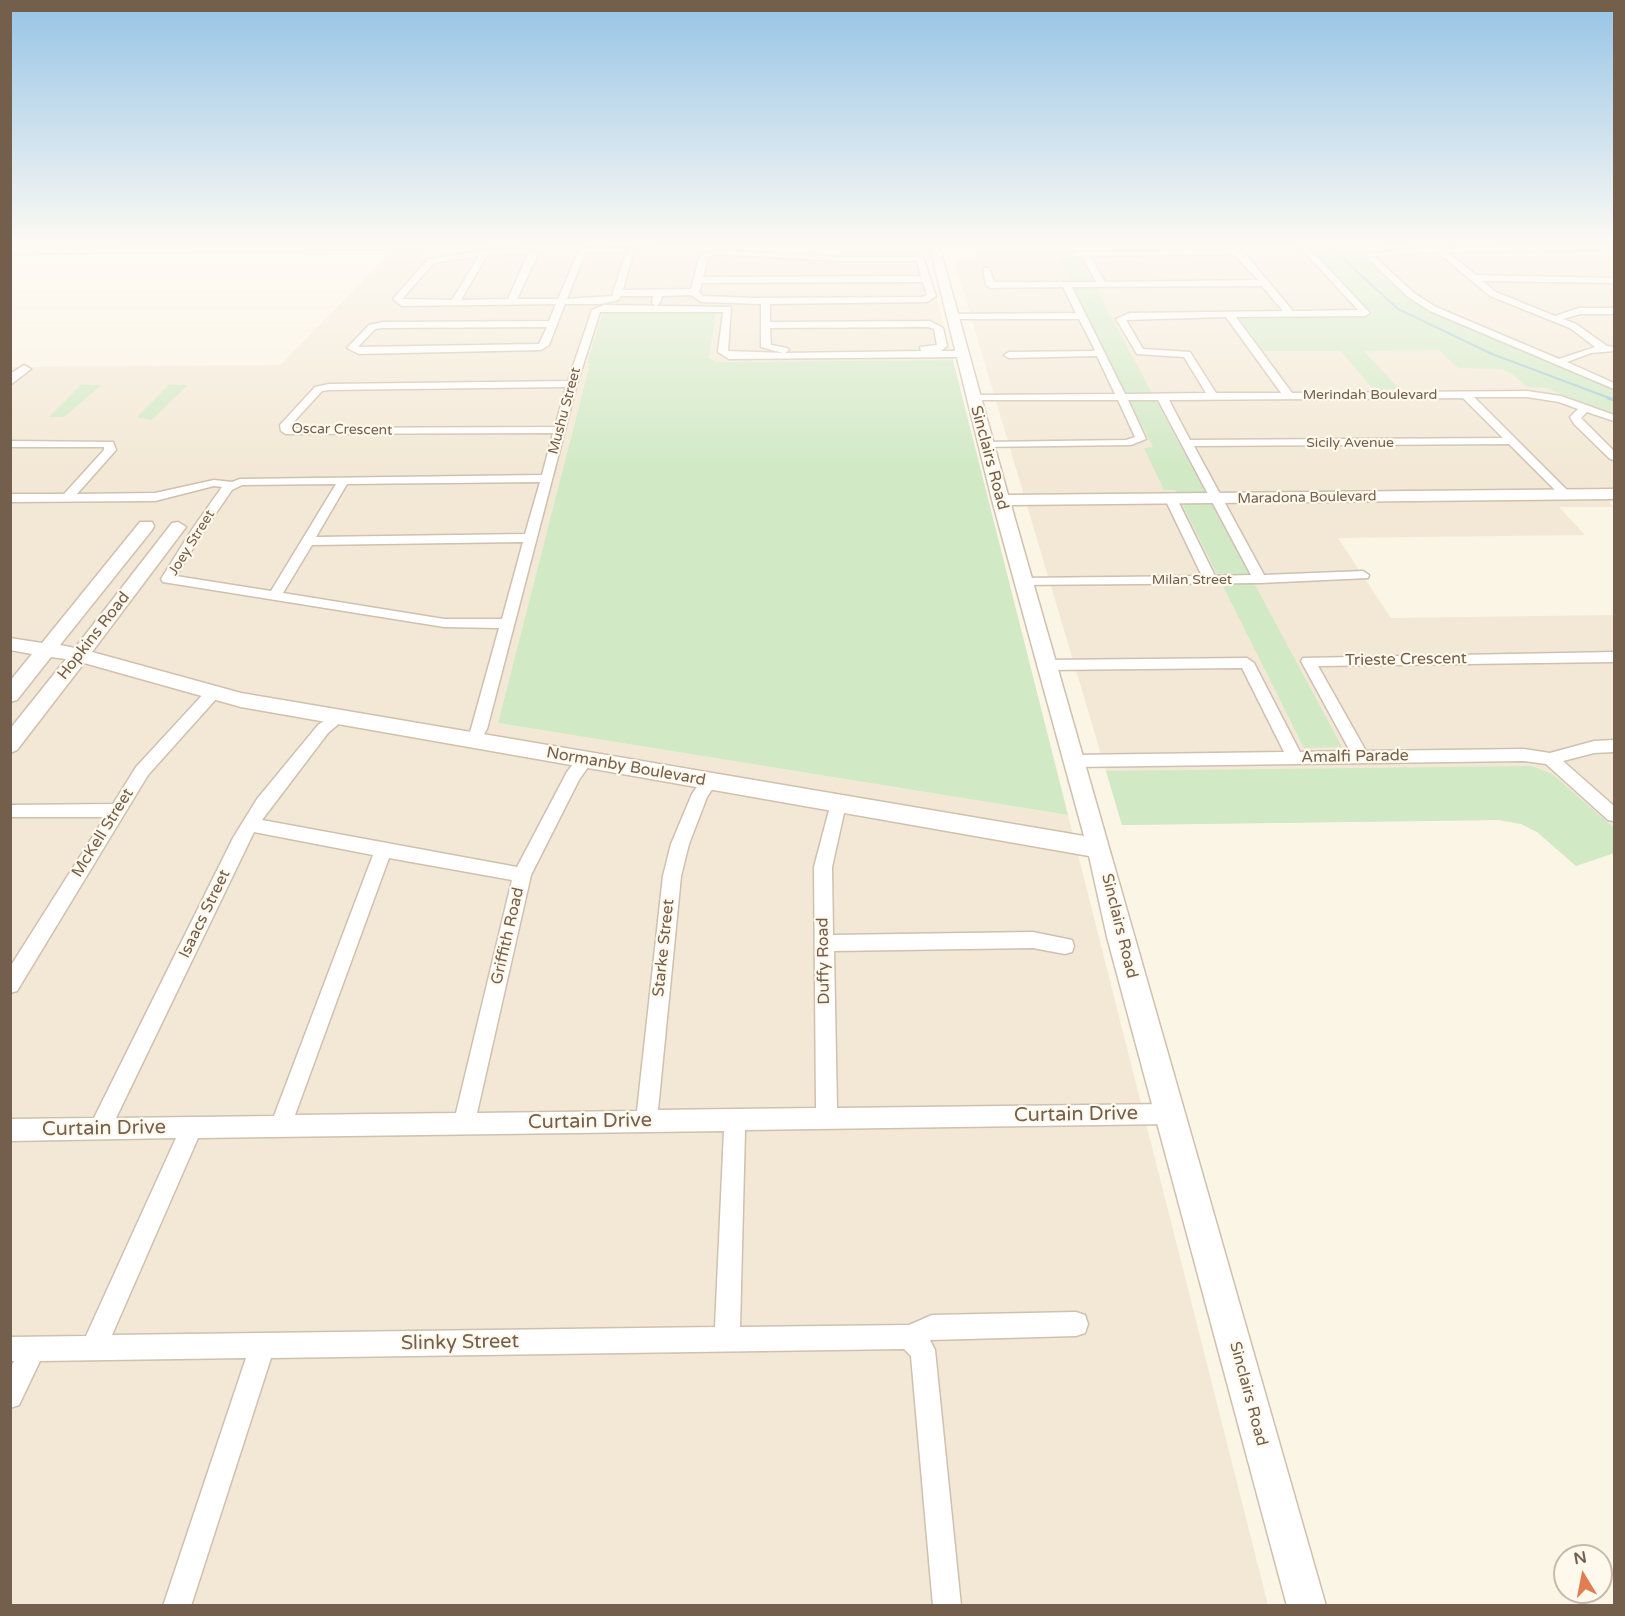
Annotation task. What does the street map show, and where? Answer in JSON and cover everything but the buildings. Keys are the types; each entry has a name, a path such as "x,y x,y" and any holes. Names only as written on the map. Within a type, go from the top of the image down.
{"street":[{"path":"552,324 383,325 372,327 352,348 359,351 533,349 544,345 554,319"},
{"name":"Mushu Street","path":"473,741 479,729 559,430 593,319"},
{"name":"Mushu Street","path":"727,319 723,352 729,356 962,354"},
{"path":"765,319 765,325 766,347 770,350 939,349 942,346 938,328 930,324 765,325"},
{"name":"Sinclairs Road","path":"953,319 1022,582 1099,848 1120,938 1307,1605"},
{"path":"1084,319 1100,351 1098,352"},
{"path":"1121,319 1140,352 1186,354 1214,397"},
{"path":"1233,319 1289,396"},
{"path":"1459,319 1614,386"},
{"path":"1555,319 1582,331 1609,349"},
{"path":"1557,363 1590,350 1609,349"},
{"path":"985,445 1137,442 1141,439 1104,358 1098,352 1009,355"},
{"path":"10,381 24,369"},
{"name":"Oscar Crescent","path":"559,430 286,431 285,425 319,389 329,387 572,384"},
{"path":"1466,395 1566,495"},
{"name":"Merindah Boulevard","path":"973,398 1545,395 1614,418"},
{"path":"1162,397 1260,579"},
{"path":"1585,408 1575,417 1614,457"},
{"name":"Sicily Avenue","path":"1188,443 1511,441"},
{"path":"10,444 109,444 110,450 67,498"},
{"path":"10,498 155,497 214,483 232,485 246,481 547,478"},
{"path":"275,596 344,480"},
{"name":"Joey Street","path":"232,485 199,528 168,579 444,623 508,624"},
{"name":"Maradona Boulevard","path":"1000,500 1614,494"},
{"path":"1171,499 1210,579"},
{"name":"Hopkins Road","path":"10,695 146,526"},
{"name":"Hopkins Road","path":"10,745 178,527"},
{"path":"309,541 530,538"},
{"name":"Milan Street","path":"1022,582 1260,579 1363,575"},
{"name":"Normanby Boulevard","path":"10,644 80,655 212,694 1099,848"},
{"name":"Trieste Crescent","path":"1361,757 1308,662 1614,657"},
{"path":"1046,665 1247,663 1295,758"},
{"name":"McKell Street","path":"10,985 142,771 212,694"},
{"name":"Isaacs Street","path":"100,1129 239,843 263,804 323,729 337,717"},
{"path":"1550,759 1594,747 1614,746"},
{"name":"Amalfi Parade","path":"1074,761 1524,755 1550,759"},
{"path":"1550,759 1614,815"},
{"name":"Griffith Road","path":"464,1124 522,875 573,776 585,760"},
{"name":"Starke Street","path":"646,1121 672,876 680,844 700,794 709,782"},
{"name":"Duffy Road","path":"827,1119 823,867 838,804"},
{"path":"10,811 117,810"},
{"path":"250,825 522,875"},
{"path":"281,1126 384,849"},
{"path":"824,943 1032,940 1065,946"},
{"name":"Curtain Drive","path":"10,1130 1170,1114"},
{"path":"727,1340 735,1120"},
{"path":"94,1347 192,1128"},
{"name":"Slinky Street","path":"22,1349 909,1337 932,1327 1076,1324"},
{"path":"909,1337 923,1350 947,1605"},
{"path":"177,1605 263,1345"},
{"path":"10,1396 22,1349"}],"shaded area":[{"path":"325,319 942,319 953,360 590,363 498,723 1068,815 1268,1605 11,1605 10,367 280,365"},
{"path":"972,319 1614,319 1614,501 1609,502 1614,507 1559,507 1585,535 1338,538 1391,618 1614,615 1614,853 1576,866 1537,832 1521,824 1499,820 1122,825"}],"green space":[{"path":"601,319 715,319 709,358 716,362 953,360 1068,815 498,723 590,363 587,363"},
{"path":"1089,319 1112,319 1342,747 1304,748 1175,490 1164,490 1144,448 1153,447"},
{"path":"1240,319 1451,319 1614,388 1614,416 1546,388 1527,387 1511,373 1502,369 1458,368 1439,350 1364,351 1399,389 1374,390 1341,351 1263,351"},
{"path":"81,385 101,385 64,417 49,417"},
{"path":"169,385 188,385 151,420 137,417"},
{"path":"1532,766 1552,774 1614,828 1614,853 1576,866 1537,832 1521,824 1499,820 1122,825 1106,771"}],"waterway":[{"path":"1420,319 1492,354 1612,399"},
{"path":"1608,398 1614,400"}]}
